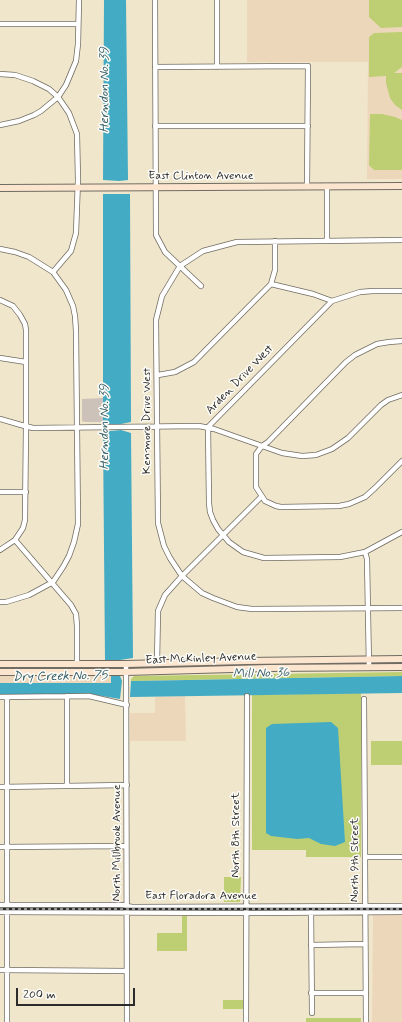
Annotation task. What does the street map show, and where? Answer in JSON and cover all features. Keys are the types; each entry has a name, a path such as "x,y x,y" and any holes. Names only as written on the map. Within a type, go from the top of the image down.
{"main road":[{"name":"East Clinton Avenue","path":"0,188 402,186"},
{"name":"East McKinley Avenue","path":"0,664 126,664 402,659"},
{"path":"192,670 196,666 215,665 228,661"},
{"path":"27,672 41,669 72,668 77,664"},
{"name":"East McKinley Avenue","path":"0,672 126,672 402,667"}],"street":[{"path":"0,125 19,121 41,111 58,97 66,85 76,61 79,0"},
{"path":"155,0 156,235 165,252 201,286"},
{"path":"217,0 217,67"},
{"path":"0,24 78,24"},
{"path":"156,67 308,66 307,187"},
{"path":"0,74 15,75 33,81 49,89 58,97 69,113 77,134 75,239 67,257 53,272"},
{"path":"155,126 308,126"},
{"path":"327,186 327,240"},
{"path":"180,266 203,250 237,242 402,240"},
{"path":"158,375 175,372 194,362 271,284 275,270 275,241"},
{"path":"0,249 29,256 53,272 66,290 75,316 78,524 69,556 53,582 29,596 6,602 0,602"},
{"name":"Kenmore Drive West","path":"180,266 162,296 156,320 158,375 156,427 158,523 164,546 170,558 182,576 207,596 237,607 252,609 402,608"},
{"path":"271,284 313,294 332,301 360,292 402,291"},
{"path":"0,300 13,306 25,324 26,362 25,520 23,528 15,540 0,550"},
{"name":"Arden Drive West","path":"332,301 208,427 208,503 213,520 223,536 229,542 243,552 264,558 340,557 365,552 402,532"},
{"path":"402,342 377,344 355,355 346,362 268,442 262,446 256,454 256,487 261,497 270,504 281,508 330,507 349,504 365,497 402,461"},
{"path":"0,358 26,362"},
{"path":"0,419 26,427 208,427 292,456 316,455 332,449 348,438 381,405 388,400 402,395"},
{"path":"0,492 26,492"},
{"path":"157,663 158,611 165,595 261,497"},
{"path":"15,540 72,605 76,614 78,626 77,664"},
{"path":"365,552 367,559 369,667"},
{"name":"North Millbrook Avenue","path":"126,664 127,1022"},
{"path":"67,696 67,786"},
{"path":"0,697 89,696 126,705"},
{"name":"North 8th Street","path":"246,1022 247,696"},
{"path":"7,697 7,905"},
{"name":"North 9th Street","path":"364,698 366,1022"},
{"path":"0,787 127,786"},
{"path":"0,847 126,846"},
{"path":"365,857 400,857"},
{"name":"East Floradora Avenue","path":"0,905 127,905 132,907 402,906"},
{"name":"East Floradora Avenue","path":"0,912 402,912"},
{"path":"7,912 7,1022"},
{"path":"311,912 312,1013"},
{"path":"311,945 365,944"},
{"path":"0,970 127,971"},
{"path":"311,993 366,993"}],"shaded area":[{"path":"247,0 402,0 402,179 367,179 368,62 247,62"},
{"path":"103,398 103,422 82,421 82,399"},
{"path":"0,676 111,676 111,683 0,683"},
{"path":"185,696 186,741 130,741 130,713 155,713 155,697"},
{"path":"373,915 402,915 402,1022 372,1022"}],"green space":[{"path":"369,0 402,0 402,27 381,28 369,17"},
{"path":"402,32 402,67 394,73 402,73 402,110 395,105 390,98 386,83 386,76 369,77 369,37 374,33"},
{"path":"370,114 382,114 402,120 402,170 374,170 369,165"},
{"path":"402,672 402,676 131,681 134,676"},
{"path":"361,693 361,857 306,857 306,850 252,850 252,695"},
{"path":"371,741 402,741 402,765 371,765"},
{"path":"224,877 241,877 240,902 224,902"},
{"path":"182,916 187,916 187,951 157,951 157,933 182,933"},
{"path":"223,1000 243,1000 243,1009 223,1009"},
{"path":"306,1018 361,1018 361,1022 306,1022"}],"water":[{"name":"Herndon No. 39","path":"104,0 126,0 128,180 119,181 103,180"},
{"path":"103,194 130,194 131,422 121,424 110,424 103,422"},
{"path":"121,430 131,433 133,658 105,660 103,433"},
{"path":"111,676 120,676 122,681 120,699 90,694 0,695 0,683 111,683"},
{"path":"402,676 402,693 130,697 131,681"},
{"path":"331,722 338,728 345,842 335,846 321,844 309,838 297,839 271,836 266,833 266,728 272,724"}],"railway":[{"path":"0,909 402,909"}],"water label":[{"name":"Mill No. 36","path":"261,674"},
{"name":"Dry Creek No. 75","path":"60,677"}]}
